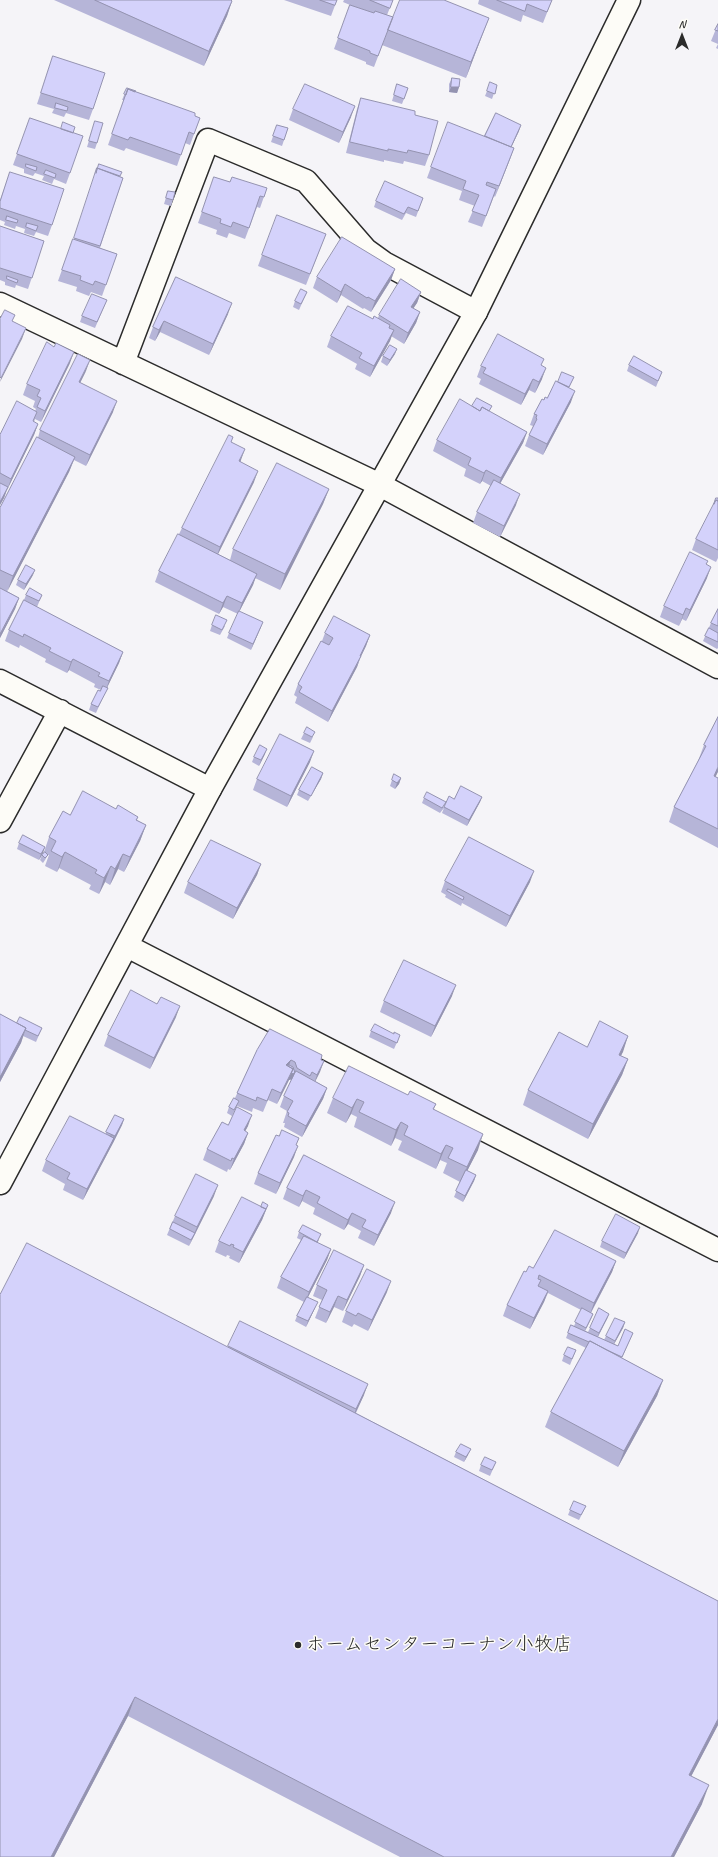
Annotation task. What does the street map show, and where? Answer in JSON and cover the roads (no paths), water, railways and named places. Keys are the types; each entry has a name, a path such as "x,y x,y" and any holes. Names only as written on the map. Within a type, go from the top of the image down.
{"street":[{"path":"0,1183 210,789 476,312 629,0"},
{"path":"123,362 208,140 306,182 366,250 384,263 476,312"},
{"path":"0,304 380,485 718,667"},
{"path":"0,681 210,789"},
{"path":"0,821 60,711"},
{"path":"127,946 718,1250"}],"place":[{"name":"ホームセンターコーナン小牧店","path":"298,1645"}]}
